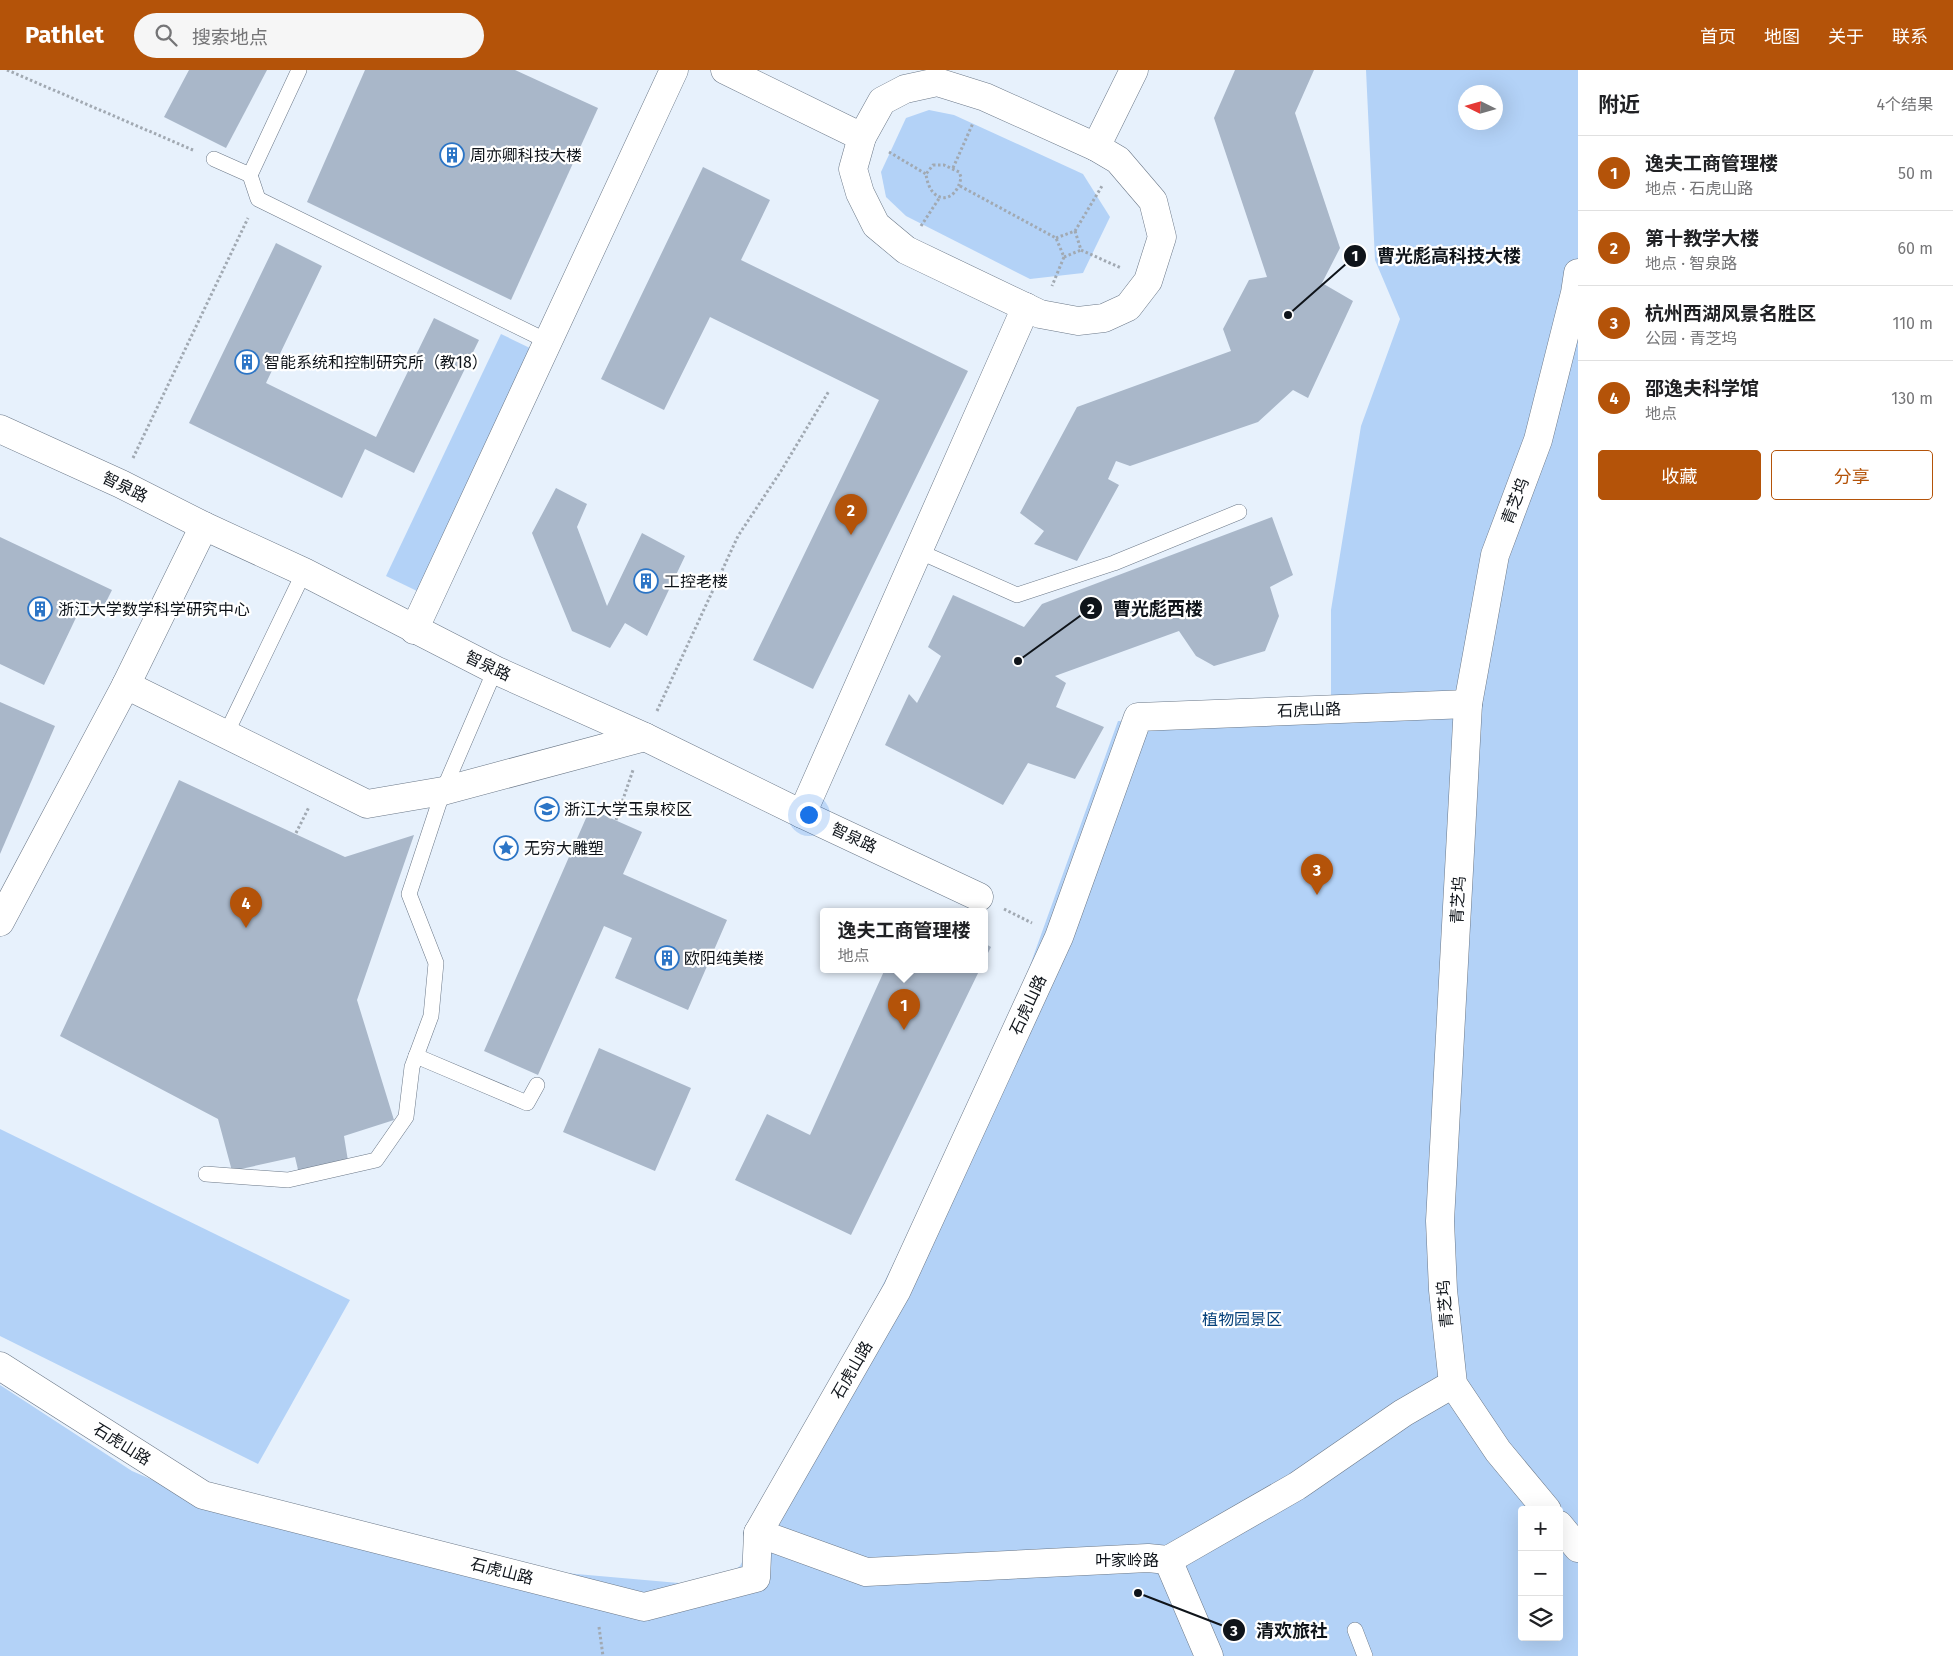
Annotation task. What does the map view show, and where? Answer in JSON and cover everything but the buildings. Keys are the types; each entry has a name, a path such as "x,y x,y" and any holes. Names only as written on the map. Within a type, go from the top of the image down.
{"street":[{"path":"414,630 674,70"},
{"path":"725,70 862,137"},
{"path":"1107,154 1134,70"},
{"path":"937,82 985,97 1107,154 1153,200 1162,238 1148,281 1128,307 1104,318 1078,321 1033,310 906,250 876,225 860,192 853,169 862,137 882,101 905,89 937,82"},
{"name":"青芝坞","path":"1544,1506 1498,1451 1453,1384 1443,1290 1440,1221 1468,704 1495,555 1538,440 1577,286"},
{"path":"802,814 918,551 1033,310"},
{"name":"智泉路","path":"0,430 121,484 204,526 304,572 495,670 645,736 802,814 979,897"},
{"path":"0,922 126,685 204,526"},
{"path":"126,685 367,804 442,791 645,736"},
{"name":"石虎山路","path":"0,1366 203,1495 644,1607 756,1578 758,1533 897,1290 1059,937 1138,717 1468,704"},
{"name":"叶家岭路","path":"758,1533 866,1572 1148,1558 1168,1560 1297,1486 1403,1413 1453,1384"},
{"path":"1563,1530 1578,1548"},
{"path":"1168,1560 1209,1656"}],"lane":[{"path":"299,70 250,175 258,199 547,341"},
{"path":"214,159 250,175"},
{"path":"918,551 1017,595 1114,563 1239,512"},
{"path":"226,734 304,572"},
{"path":"206,1174 288,1180 376,1160 406,1117 412,1067 431,1016 436,963 409,894 442,791 495,670"},
{"path":"416,1056 527,1103 537,1085"},
{"path":"1355,1630 1365,1656"}],"path":[{"path":"7,70 214,159"},
{"path":"953,168 985,97"},
{"path":"862,137 926,174"},
{"path":"1081,250 1075,231 1107,154"},
{"path":"933,165 953,168 959,172 961,177 960,186 949,196 940,197 932,194 927,186 926,174 933,165"},
{"path":"960,186 1056,238 1064,257"},
{"path":"121,484 258,199"},
{"path":"1056,238 1075,231"},
{"path":"1033,310 1064,257 1081,250 1148,281"},
{"path":"616,820 645,736 738,536 781,471 829,391"},
{"path":"979,897 1059,937"}],"green space":[{"name":"植物园景区","path":"1366,70 1578,70 1578,1656 0,1656 0,1385 132,1471 169,1487 486,1566 713,1586 740,1566 993,1068 1118,721 1331,717 1331,610 1361,426 1400,319 1375,260"},
{"path":"929,110 954,115 1083,174 1110,217 1083,273 1030,279 906,216 886,197 881,172 906,118"},
{"path":"501,334 534,350 417,591 386,576"},
{"path":"0,1129 350,1300 258,1464 0,1336"}],"place":[{"name":"周亦卿科技大楼","path":"452,155"},
{"name":"曹光彪高科技大楼","path":"1288,315"},
{"name":"智能系统和控制研究所（教18）","path":"247,362"},
{"name":"第十教学大楼","path":"851,535"},
{"name":"工控老楼","path":"646,581"},
{"name":"浙江大学数学科学研究中心","path":"40,609"},
{"name":"曹光彪西楼","path":"1018,661"},
{"name":"浙江大学玉泉校区","path":"547,809"},
{"name":"无穷大雕塑","path":"506,848"},
{"name":"杭州西湖风景名胜区","path":"1317,895"},
{"name":"邵逸夫科学馆","path":"246,928"},
{"name":"欧阳纯美楼","path":"667,958"},
{"name":"逸夫工商管理楼","path":"904,1030"},
{"name":"清欢旅社","path":"1138,1593"}]}
